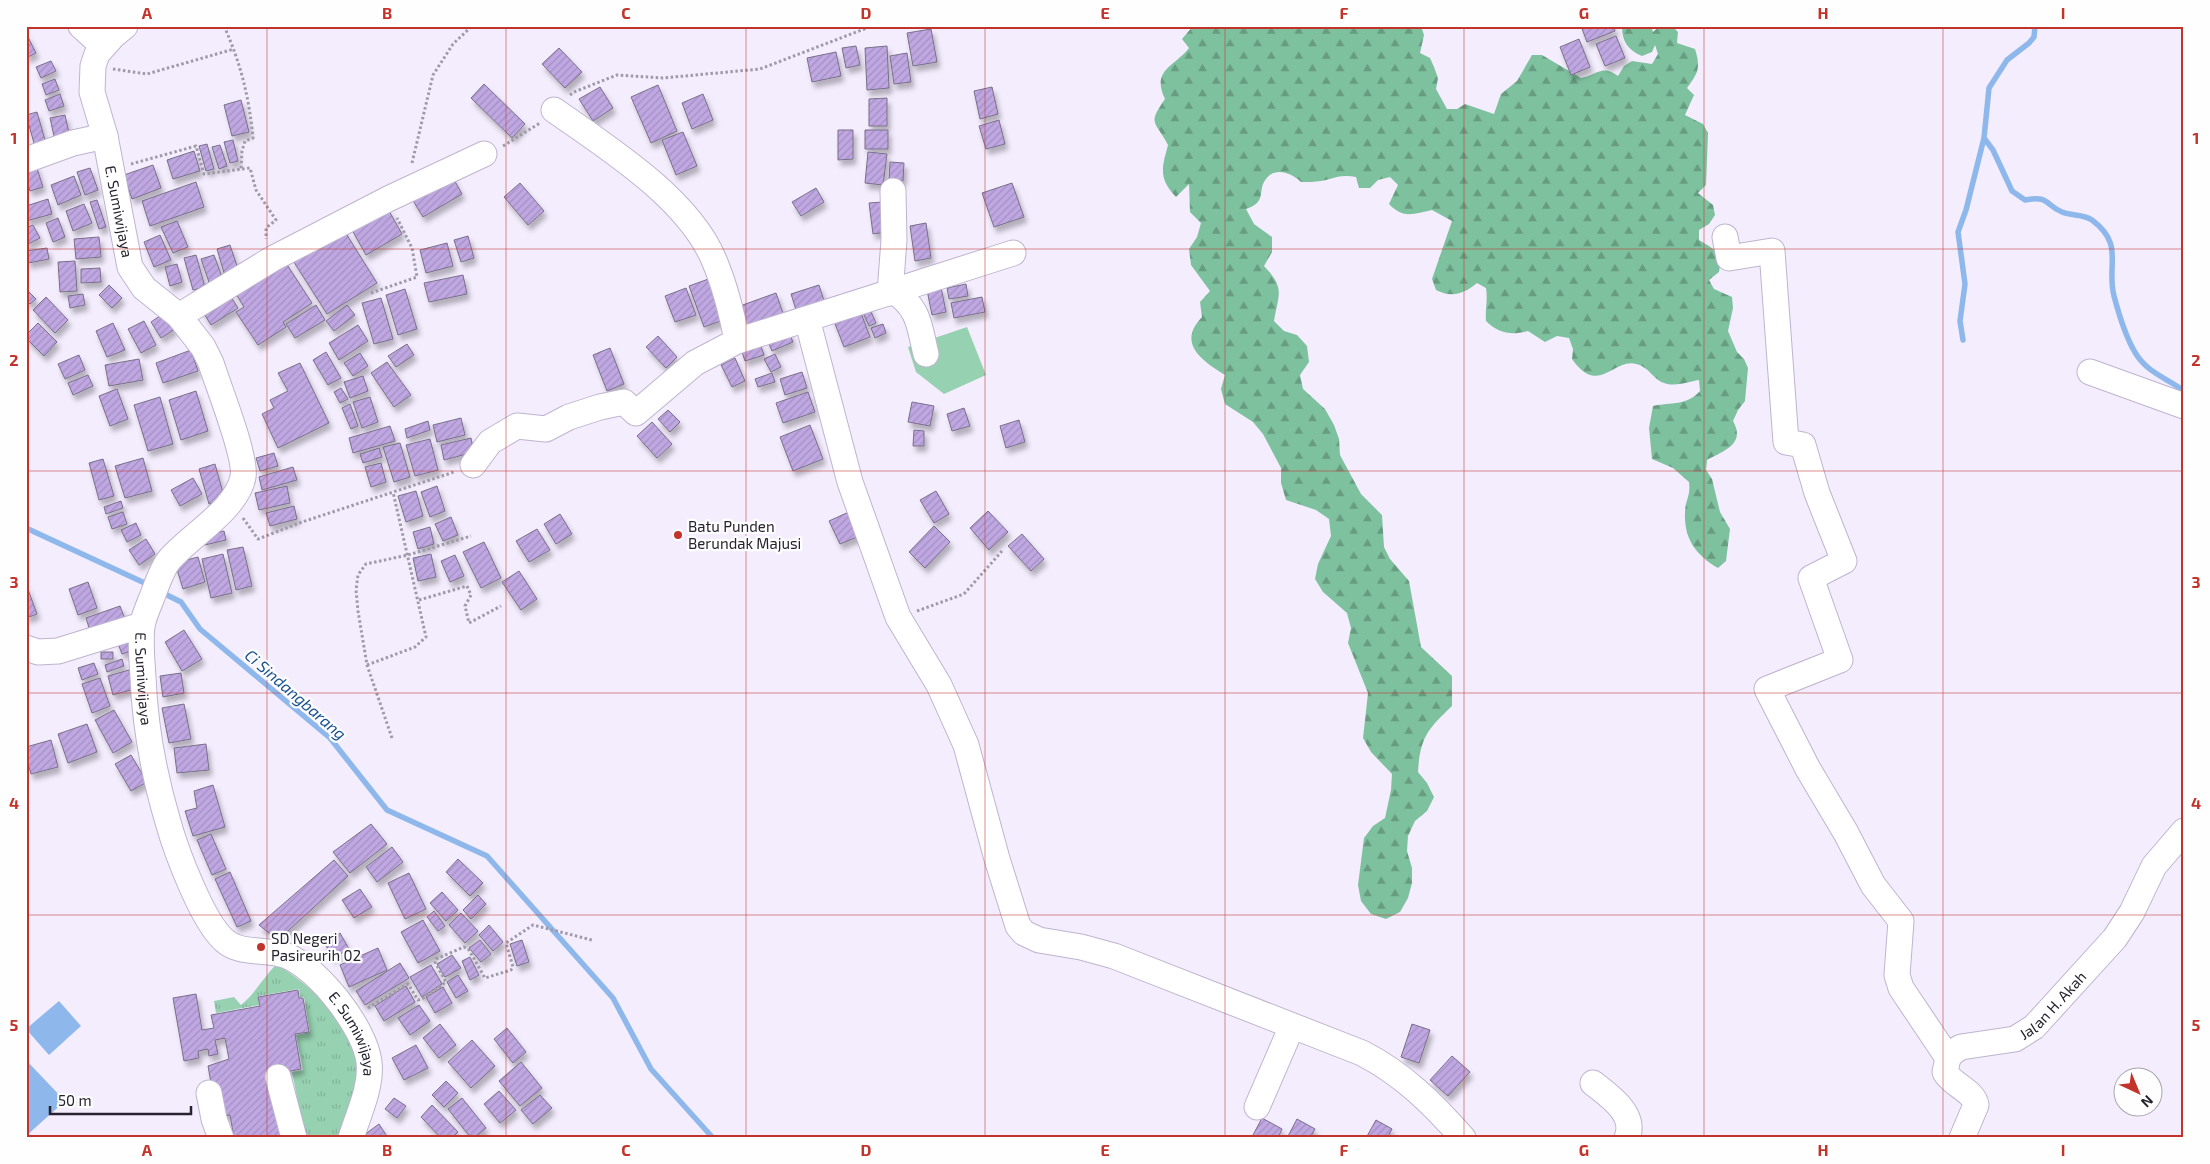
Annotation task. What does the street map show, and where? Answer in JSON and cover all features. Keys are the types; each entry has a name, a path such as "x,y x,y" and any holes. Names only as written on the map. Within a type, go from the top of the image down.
{"street":[{"path":"81,26 98,56 125,26"},
{"name":"E. Sumiwijaya","path":"98,56 88,139 111,170 130,267 144,288 179,316 203,347 211,362 244,468 243,479 231,501 172,557 156,585 144,620 141,652 144,711 152,757 168,823 196,896 216,934 228,944 239,948 285,955 296,960 314,975 351,1018 367,1050 370,1064 367,1088 351,1138"},
{"path":"554,110 636,170 672,201 698,233 714,259 728,302 737,341"},
{"path":"26,160 88,139"},
{"path":"179,316 272,259 397,195 484,154"},
{"path":"892,292 893,191"},
{"path":"1725,237 1729,258 1772,251 1786,442 1803,445 1817,493 1844,561 1811,578 1840,660 1767,689 1808,769 1846,833 1873,885 1901,921 1897,975 1901,988 1948,1058 1945,1072 1954,1084 1975,1101 1968,1125"},
{"path":"473,465 490,442 517,426 546,428 569,417 624,402 636,413 695,363 737,341 1013,252"},
{"path":"892,292 902,297 916,313 926,354"},
{"path":"807,319 850,482 898,617 939,685 966,745 996,859 1018,926 1024,933 1039,940 1081,947 1114,956 1362,1053 1384,1064 1407,1081 1463,1138"},
{"path":"2090,372 2184,406"},
{"path":"26,648 38,652 58,651 144,620"},
{"name":"Jalan H. Akah","path":"1948,1058 1961,1047 2015,1039 2034,1027 2115,938 2132,912 2154,866 2184,831"},
{"path":"1257,1107 1292,1026"},
{"path":"278,1077 294,1138"},
{"path":"1593,1083 1616,1102 1627,1117 1627,1138"},
{"path":"209,1093 214,1119 221,1138"}],"path":[{"path":"224,26 234,48 246,84 253,138 245,142 242,151 241,169"},
{"path":"371,293 417,277 412,248 397,195 433,75 453,44 472,26"},
{"path":"484,154 510,143 534,128 574,92 617,75 663,78 760,69 872,26"},
{"path":"98,56 146,74 234,48"},
{"path":"111,170 196,146 204,174 250,168 256,190 276,220 266,228 266,241 272,259"},
{"path":"231,501 258,539 302,522 473,465"},
{"path":"367,665 416,647 426,637 426,630 393,492"},
{"path":"392,738 367,665 356,590 358,575 366,564 408,555 471,536"},
{"path":"898,617 964,594 1002,551"},
{"path":"419,600 467,586 471,595 465,606 469,623 501,606"},
{"path":"351,1018 408,984 418,1000 422,999 446,982 435,962 436,959 464,947 470,950 485,978 511,970 513,967 506,943 533,925 592,940"}],"green space":[{"path":"1193,26 1421,26 1424,35 1420,53 1430,58 1438,78 1436,89 1447,109 1457,109 1465,104 1494,114 1501,94 1517,81 1532,55 1542,55 1581,78 1600,71 1608,71 1618,76 1624,66 1632,61 1652,64 1658,54 1655,45 1652,52 1642,56 1637,54 1627,45 1623,37 1622,26 1651,26 1653,32 1660,26 1672,26 1678,32 1677,43 1695,49 1697,56 1697,70 1687,88 1694,95 1685,115 1703,124 1708,133 1706,185 1698,193 1713,205 1715,215 1709,224 1699,230 1699,240 1717,252 1719,256 1719,272 1709,280 1714,289 1732,297 1733,308 1728,331 1737,352 1744,359 1748,368 1745,401 1733,421 1737,436 1735,441 1726,450 1707,460 1706,470 1712,479 1720,512 1730,529 1726,561 1718,568 1703,558 1689,538 1685,513 1689,482 1673,468 1652,459 1649,428 1653,406 1678,403 1690,399 1700,391 1699,380 1682,384 1668,384 1660,381 1644,367 1636,364 1620,366 1598,376 1590,375 1582,370 1572,359 1573,349 1569,338 1557,336 1545,342 1528,331 1510,333 1500,331 1486,321 1486,288 1477,283 1457,294 1447,294 1436,290 1432,279 1452,221 1432,210 1404,214 1394,209 1389,204 1398,185 1390,177 1378,180 1370,188 1359,188 1356,177 1341,176 1321,181 1301,182 1287,173 1277,172 1268,177 1264,182 1257,203 1246,209 1254,224 1272,237 1272,252 1264,266 1275,280 1279,291 1274,321 1284,331 1297,335 1307,346 1309,362 1300,375 1303,389 1325,409 1339,439 1340,455 1361,494 1382,515 1384,547 1390,559 1409,581 1421,647 1452,676 1452,706 1427,734 1419,760 1418,772 1427,783 1434,797 1427,811 1415,821 1408,836 1407,851 1412,868 1412,883 1408,898 1400,912 1386,919 1371,914 1361,901 1358,885 1364,838 1373,826 1385,818 1391,790 1392,774 1371,752 1363,738 1368,693 1348,643 1351,628 1347,613 1323,592 1315,579 1318,564 1331,536 1329,519 1316,510 1286,500 1281,483 1281,468 1263,434 1253,422 1225,404 1221,389 1225,375 1201,357 1192,343 1195,326 1202,317 1200,302 1210,291 1191,265 1189,249 1197,237 1201,223 1190,212 1189,184 1176,197 1166,184 1163,167 1168,145 1155,122 1155,118 1165,99 1161,89 1162,75 1189,48 1182,39"},
{"path":"967,327 986,375 944,394 916,372 908,347"},
{"path":"277,964 306,985 320,998 344,1027 353,1043 357,1060 358,1078 354,1100 341,1138 305,1138 292,1072 303,1070 296,1035 310,1032 304,997 300,997 299,989 258,996 259,1005 216,1013 214,1001 234,997 241,1005"}],"water":[{"path":"59,1001 81,1026 49,1055 26,1029"},
{"path":"26,1060 65,1101 26,1136"}],"building":[{"path":"1581,26 1614,26 1615,31 1587,42"},
{"path":"931,29 937,62 913,66 907,33"},
{"path":"26,33 36,53 26,58"},
{"path":"1616,36 1625,58 1605,66 1596,44"},
{"path":"1579,39 1590,67 1571,75 1560,47"},
{"path":"856,46 860,65 846,68 842,48"},
{"path":"887,46 889,88 867,90 865,48"},
{"path":"559,48 582,72 565,88 542,64"},
{"path":"836,52 841,76 812,82 807,58"},
{"path":"907,53 911,82 894,84 890,56"},
{"path":"51,61 56,71 41,78 36,67"},
{"path":"55,79 59,90 46,95 42,84"},
{"path":"484,84 525,124 512,138 471,98"},
{"path":"658,85 677,131 651,143 631,97"},
{"path":"600,87 613,108 593,121 579,99"},
{"path":"992,87 998,114 980,119 974,91"},
{"path":"60,94 64,106 49,111 45,100"},
{"path":"703,94 713,120 692,129 682,103"},
{"path":"887,98 887,126 869,126 869,99"},
{"path":"241,100 249,132 232,136 224,105"},
{"path":"37,112 47,147 36,150 26,115"},
{"path":"65,115 71,142 56,145 50,118"},
{"path":"999,120 1005,144 986,149 979,126"},
{"path":"838,130 853,130 853,159 838,160"},
{"path":"865,130 888,130 888,149 865,149"},
{"path":"683,132 697,166 676,175 662,140"},
{"path":"233,140 238,161 230,163 224,142"},
{"path":"207,144 214,169 206,171 199,146"},
{"path":"220,145 227,166 219,169 212,147"},
{"path":"194,151 200,171 173,179 167,160"},
{"path":"868,152 887,154 883,185 865,183"},
{"path":"890,162 904,163 903,181 889,180"},
{"path":"36,165 43,187 30,191 26,179 26,168"},
{"path":"153,165 161,188 132,199 124,175"},
{"path":"90,168 98,190 85,195 77,172"},
{"path":"74,176 81,195 58,205 51,185"},
{"path":"452,176 462,194 423,217 412,199"},
{"path":"196,182 204,207 150,226 142,201"},
{"path":"520,183 544,211 528,225 504,197"},
{"path":"1012,183 1024,217 994,227 982,193"},
{"path":"816,188 824,202 801,216 792,202"},
{"path":"48,199 52,214 26,221 26,206"},
{"path":"97,200 106,227 99,229 90,202"},
{"path":"883,202 886,232 873,234 869,203"},
{"path":"84,204 92,223 73,231 66,211"},
{"path":"388,209 402,234 366,255 352,230"},
{"path":"58,218 65,237 53,242 46,223"},
{"path":"177,221 188,247 173,253 161,227"},
{"path":"926,223 931,258 915,261 910,226"},
{"path":"33,225 40,238 26,245 26,228"},
{"path":"342,227 377,283 327,314 292,259"},
{"path":"160,235 171,260 154,267 144,242"},
{"path":"468,236 474,258 461,262 454,240"},
{"path":"99,237 101,257 76,259 74,239"},
{"path":"447,243 453,266 426,273 420,250"},
{"path":"230,245 239,272 225,276 217,249"},
{"path":"47,248 49,259 28,263 26,251"},
{"path":"196,255 205,287 193,290 184,258"},
{"path":"214,255 223,280 210,285 201,259"},
{"path":"282,257 312,303 283,322 286,327 258,345 236,312 244,307 233,289"},
{"path":"75,261 77,291 60,292 58,262"},
{"path":"177,264 182,282 170,286 165,267"},
{"path":"100,268 101,282 81,283 81,269"},
{"path":"463,275 467,294 429,302 424,283"},
{"path":"714,277 729,318 704,327 689,286"},
{"path":"966,284 968,296 949,299 947,288"},
{"path":"109,285 122,298 112,308 99,295"},
{"path":"819,285 826,307 798,316 791,294"},
{"path":"941,287 946,312 932,315 927,290"},
{"path":"686,288 696,315 675,322 665,296"},
{"path":"26,289 36,299 30,304 26,300"},
{"path":"226,289 238,308 211,325 200,307"},
{"path":"405,289 417,329 398,335 386,295"},
{"path":"776,293 785,319 749,332 740,306"},
{"path":"83,294 85,305 70,308 68,296"},
{"path":"46,297 68,320 55,333 33,310"},
{"path":"982,297 985,312 954,318 951,303"},
{"path":"381,298 393,339 374,344 362,303"},
{"path":"316,305 325,320 295,338 286,324"},
{"path":"347,305 355,315 334,331 326,321"},
{"path":"858,305 870,337 844,347 832,316"},
{"path":"868,305 876,323 869,326 861,308"},
{"path":"164,313 175,329 161,338 151,322"},
{"path":"144,321 156,345 141,353 128,329"},
{"path":"38,323 57,342 44,356 26,338 26,335"},
{"path":"113,323 125,350 107,357 96,331"},
{"path":"883,324 886,333 875,338 871,328"},
{"path":"358,325 368,341 339,360 329,343"},
{"path":"788,330 793,342 772,351 767,339"},
{"path":"658,336 677,357 666,368 646,347"},
{"path":"760,343 764,355 745,361 741,349"},
{"path":"407,344 414,355 396,367 388,356"},
{"path":"610,348 624,384 607,391 593,355"},
{"path":"191,350 198,371 163,383 156,363"},
{"path":"326,352 341,378 328,385 313,360"},
{"path":"360,353 368,366 353,376 344,363"},
{"path":"775,354 781,367 771,372 764,359"},
{"path":"79,355 85,370 65,379 58,364"},
{"path":"735,358 745,381 732,387 721,365"},
{"path":"139,359 143,380 109,386 105,365"},
{"path":"387,362 411,395 394,407 371,373"},
{"path":"300,363 329,423 278,448 262,414 274,408 270,400 288,391 278,373"},
{"path":"802,372 807,388 785,395 780,379"},
{"path":"772,373 775,382 758,387 755,379"},
{"path":"88,375 93,386 73,395 68,383"},
{"path":"363,376 368,391 350,398 344,382"},
{"path":"341,388 348,399 340,403 334,392"},
{"path":"117,389 128,419 110,426 99,396"},
{"path":"196,391 208,431 181,440 169,400"},
{"path":"808,392 815,412 783,423 776,403"},
{"path":"160,397 173,444 148,451 134,405"},
{"path":"370,397 378,422 362,428 353,402"},
{"path":"912,402 934,406 930,426 908,422"},
{"path":"350,404 358,426 351,429 342,408"},
{"path":"964,408 970,426 952,431 947,414"},
{"path":"668,410 680,422 670,432 658,419"},
{"path":"461,418 465,435 437,442 433,425"},
{"path":"1019,420 1025,442 1006,448 1000,426"},
{"path":"428,421 430,430 407,438 405,429"},
{"path":"652,422 672,444 657,458 637,436"},
{"path":"810,425 823,459 793,471 780,437"},
{"path":"390,426 395,441 353,453 349,438"},
{"path":"914,430 924,431 924,446 913,446"},
{"path":"471,438 474,452 444,460 441,445"},
{"path":"430,439 438,470 415,476 406,445"},
{"path":"400,443 410,477 394,482 383,447"},
{"path":"379,448 382,457 363,463 360,454"},
{"path":"274,453 278,466 260,471 256,458"},
{"path":"143,458 152,491 125,498 115,466"},
{"path":"103,459 114,496 99,500 89,463"},
{"path":"381,463 386,482 371,487 365,467"},
{"path":"215,464 225,500 209,504 199,469"},
{"path":"293,467 297,480 262,490 259,477"},
{"path":"193,478 202,494 180,506 171,490"},
{"path":"287,486 290,503 259,510 255,493"},
{"path":"437,486 445,511 430,517 421,492"},
{"path":"416,491 423,516 406,522 398,496"},
{"path":"936,491 949,514 934,523 920,500"},
{"path":"121,501 123,508 106,514 104,507"},
{"path":"294,506 297,519 270,526 266,513"},
{"path":"851,511 862,535 840,544 829,521"},
{"path":"988,511 1008,532 989,550 970,528"},
{"path":"123,512 127,524 112,529 108,517"},
{"path":"560,514 572,534 556,544 544,524"},
{"path":"451,517 458,535 443,541 435,524"},
{"path":"136,523 141,535 127,542 121,530"},
{"path":"934,526 950,542 925,568 909,552"},
{"path":"430,527 434,544 418,549 413,532"},
{"path":"537,529 550,550 529,562 516,541"},
{"path":"224,531 226,540 205,545 203,536"},
{"path":"1022,534 1044,559 1031,571 1008,546"},
{"path":"146,539 155,554 139,565 129,550"},
{"path":"484,542 501,578 481,588 463,552"},
{"path":"243,547 252,586 236,590 227,550"},
{"path":"223,554 232,593 211,598 202,559"},
{"path":"431,554 436,577 418,581 413,558"},
{"path":"455,555 464,576 450,582 441,561"},
{"path":"198,557 205,582 183,589 175,563"},
{"path":"519,571 537,599 521,610 502,582"},
{"path":"88,582 97,608 78,615 69,589"},
{"path":"26,584 37,614 26,618"},
{"path":"120,606 125,619 90,631 86,618"},
{"path":"184,630 202,659 182,671 165,642"},
{"path":"130,633 136,649 122,654 116,638"},
{"path":"101,652 113,652 113,659 101,659"},
{"path":"122,659 124,666 107,672 105,665"},
{"path":"94,663 98,674 82,680 78,668"},
{"path":"129,670 134,689 113,695 108,676"},
{"path":"181,673 184,693 163,697 160,676"},
{"path":"100,678 110,706 92,713 82,684"},
{"path":"184,704 191,739 169,743 162,708"},
{"path":"114,710 132,742 113,753 95,720"},
{"path":"87,724 97,752 68,763 58,734"},
{"path":"51,740 58,767 31,774 26,757 26,747"},
{"path":"206,744 209,770 177,773 174,748"},
{"path":"131,755 147,782 131,791 115,764"},
{"path":"213,785 225,827 193,836 185,811 197,808 194,791"},
{"path":"371,824 387,844 350,873 333,852"},
{"path":"211,834 226,869 212,875 197,840"},
{"path":"392,847 403,862 377,882 366,867"},
{"path":"458,859 483,883 470,896 446,872"},
{"path":"334,860 348,876 278,940 259,925"},
{"path":"230,872 251,921 237,927 215,879"},
{"path":"409,873 426,909 405,919 388,883"},
{"path":"360,889 372,907 354,918 342,900"},
{"path":"442,892 458,910 446,921 430,903"},
{"path":"478,895 486,904 471,919 463,910"},
{"path":"434,911 445,926 438,931 427,917"},
{"path":"461,913 478,931 465,943 449,925"},
{"path":"423,920 440,951 418,963 401,932"},
{"path":"489,925 503,942 493,951 479,935"},
{"path":"340,933 349,949 333,958 324,942"},
{"path":"480,940 491,954 481,962 469,948"},
{"path":"522,940 529,962 517,966 510,944"},
{"path":"378,948 387,970 349,987 340,965"},
{"path":"452,955 461,968 445,977 437,964"},
{"path":"470,957 479,975 470,980 462,961"},
{"path":"400,963 409,978 365,1005 356,991"},
{"path":"431,965 442,984 422,997 410,977"},
{"path":"458,975 468,991 456,998 447,982"},
{"path":"406,986 415,1002 384,1021 375,1006"},
{"path":"443,987 452,1003 435,1013 426,997"},
{"path":"298,990 299,998 303,998 309,1032 295,1034 301,1069 275,1074 286,1138 234,1138 230,1115 217,1117 208,1066 229,1059 225,1038 215,1040 218,1054 209,1056 208,1049 198,1051 199,1058 184,1061 173,998 196,994 202,1030 214,1028 211,1015 260,1006 258,997"},
{"path":"419,1005 430,1021 410,1035 398,1018"},
{"path":"440,1024 456,1045 439,1058 423,1038"},
{"path":"1412,1024 1430,1030 1419,1063 1401,1057"},
{"path":"507,1028 526,1052 513,1063 494,1039"},
{"path":"472,1040 495,1066 471,1088 448,1062"},
{"path":"416,1045 428,1068 404,1080 392,1058"},
{"path":"1452,1056 1470,1072 1448,1096 1430,1080"},
{"path":"521,1062 542,1088 520,1106 499,1081"},
{"path":"446,1081 458,1093 444,1107 432,1095"},
{"path":"499,1091 516,1110 500,1123 484,1104"},
{"path":"540,1095 552,1108 533,1124 521,1110"},
{"path":"394,1098 406,1106 397,1118 385,1109"},
{"path":"462,1098 486,1128 474,1138 471,1138 448,1109"},
{"path":"432,1105 458,1132 452,1138 441,1138 421,1117"},
{"path":"1262,1118 1282,1129 1278,1138 1258,1138 1253,1135"},
{"path":"1297,1119 1315,1129 1310,1138 1287,1138"},
{"path":"1376,1120 1392,1129 1387,1138 1366,1138"},
{"path":"379,1124 388,1138 366,1138 364,1135"}],"waterway":[{"path":"1963,340 1960,321 1965,284 1958,232 1966,210 1984,138 1989,88 2007,60 2034,37 2035,26"},
{"path":"1984,138 1993,150 2012,191 2025,200 2043,200 2062,212 2089,218 2102,229 2111,247 2114,296 2132,348 2146,366 2184,391"},
{"name":"Ci Sindangbarang","path":"26,528 149,585"},
{"name":"Ci Sindangbarang","path":"159,591 181,602 200,629 330,738 387,810 487,856 613,998 651,1069 713,1138"}],"place":[{"name":"Batu Punden Berundak Majusi","path":"678,535"},
{"name":"SD Negeri Pasireurih 02","path":"261,947"}]}
